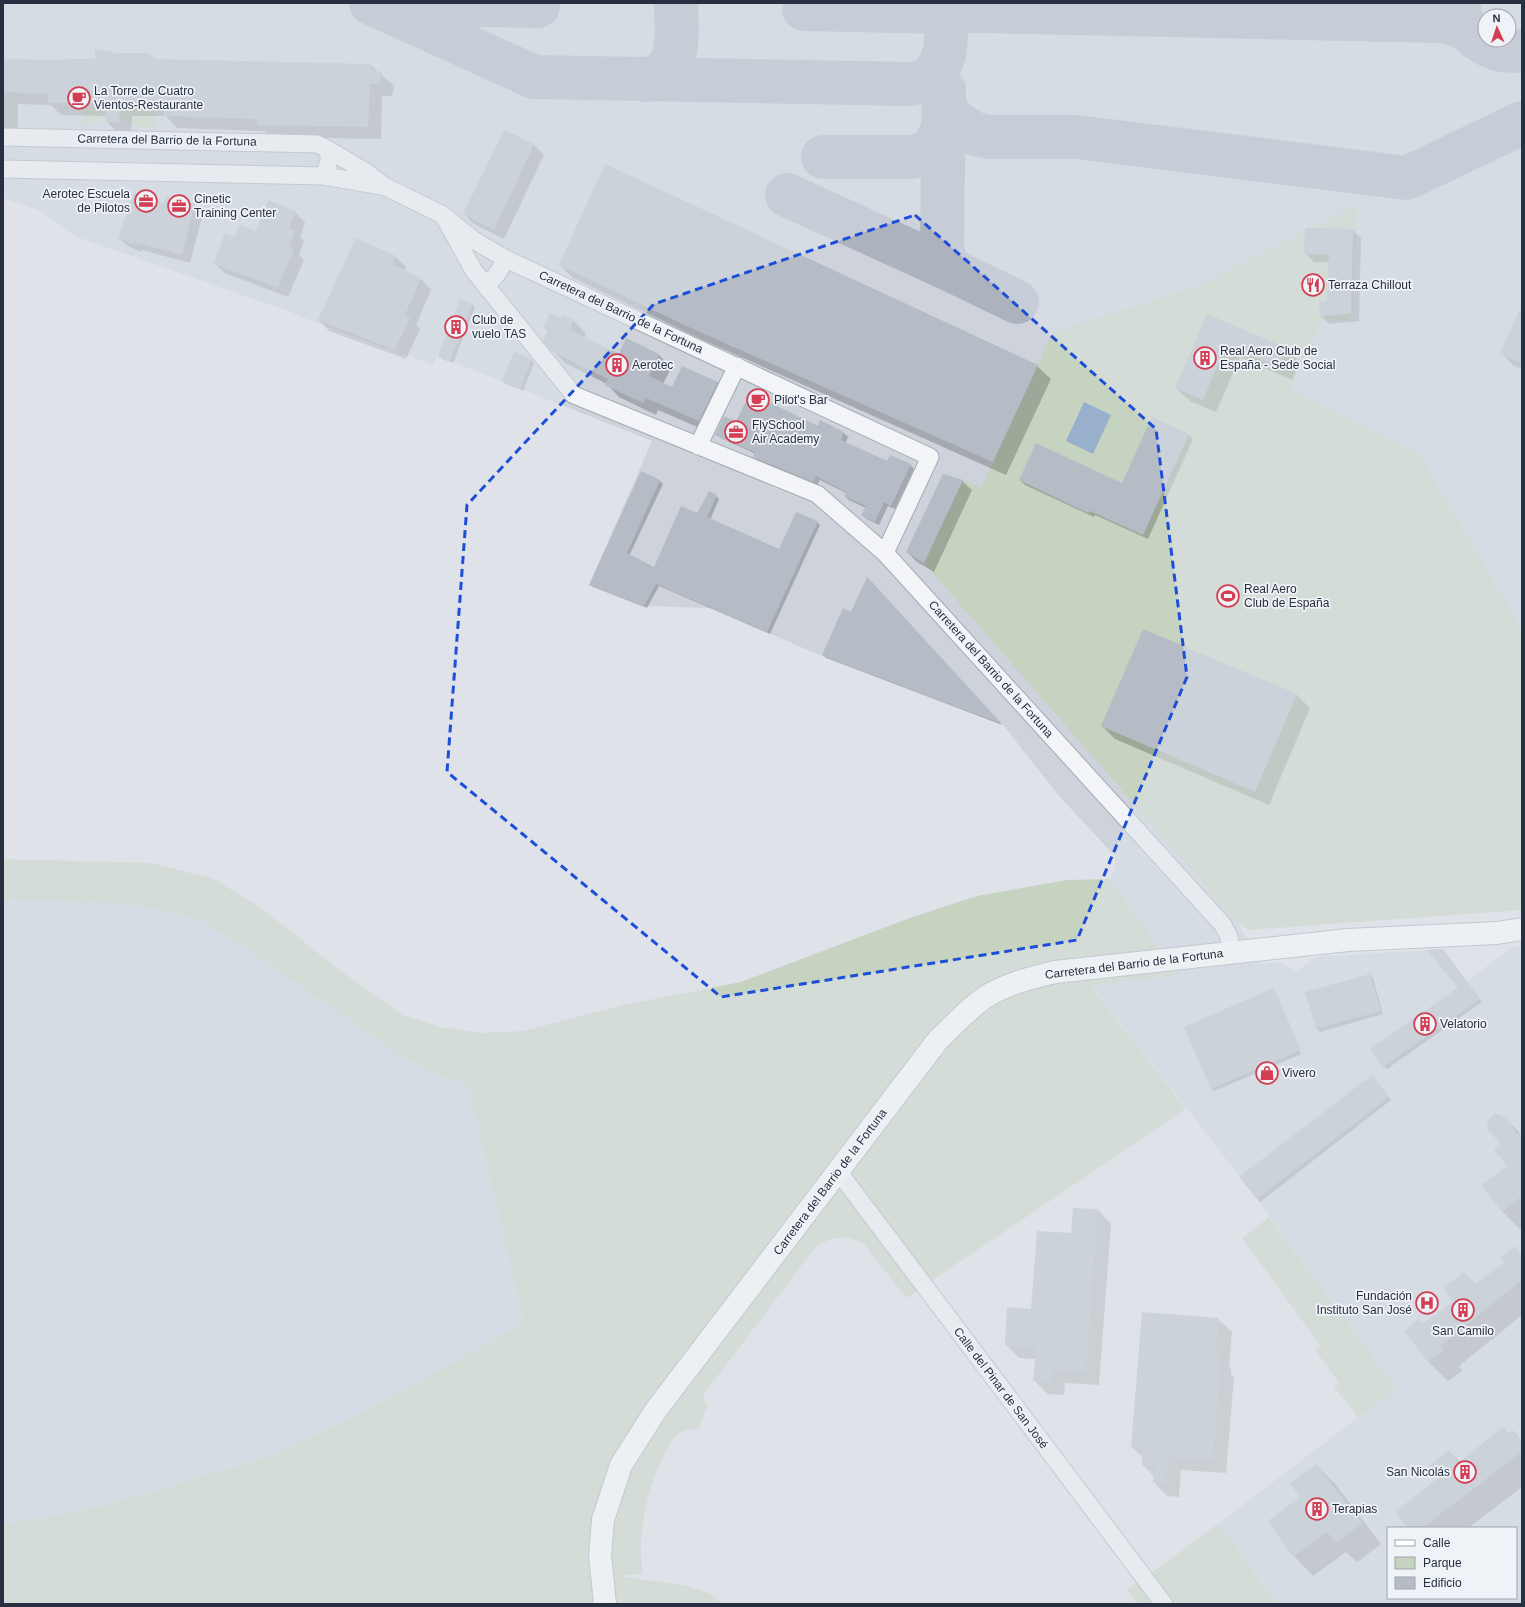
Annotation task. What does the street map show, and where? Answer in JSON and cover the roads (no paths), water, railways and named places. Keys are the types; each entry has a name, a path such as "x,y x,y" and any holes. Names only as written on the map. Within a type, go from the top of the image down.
{"main road":[{"name":"Carretera del Barrio de la Fortuna","path":"605,1604 600,1555 603,1520 621,1465 656,1410 938,1040 962,1016 984,998 1019,981 1055,972 1348,940 1497,933 1522,929"}],"street":[{"name":"Carretera del Barrio de la Fortuna","path":"3,136 317,144 366,172 384,186 443,215 469,246 474,271 574,395 817,494 885,552 1223,925 1229,937 1231,952"},
{"path":"324,176 329,150"},
{"name":"Carretera del Barrio de la Fortuna","path":"3,169 324,176 384,186"},
{"name":"Carretera del Barrio de la Fortuna","path":"469,246 506,259 930,457 885,552"},
{"path":"486,286 497,274 506,259"},
{"path":"698,446 737,366"},
{"name":"Calle del Pinar de San José","path":"838,1171 1164,1604"}],"water":[{"path":"1084,402 1111,415 1093,454 1066,441"}],"place":[{"name":"La Torre de Cuatro Vientos-Restaurante","path":"79,98"},
{"name":"Aerotec Escuela de Pilotos","path":"146,201"},
{"name":"Cinetic Training Center","path":"179,206"},
{"name":"Terraza Chillout","path":"1313,285"},
{"name":"Club de vuelo TAS","path":"456,327"},
{"name":"Real Aero Club de España - Sede Social","path":"1205,358"},
{"name":"Aerotec","path":"617,365"},
{"name":"Pilot's Bar","path":"758,400"},
{"name":"FlySchool Air Academy","path":"736,432"},
{"name":"Real Aero Club de España","path":"1228,596"},
{"name":"Velatorio","path":"1425,1024"},
{"name":"Vivero","path":"1267,1073"},
{"name":"Fundación Instituto San José","path":"1427,1303"},
{"name":"San Camilo","path":"1463,1310"},
{"name":"San Nicolás","path":"1465,1472"},
{"name":"Terapias","path":"1317,1509"}]}
